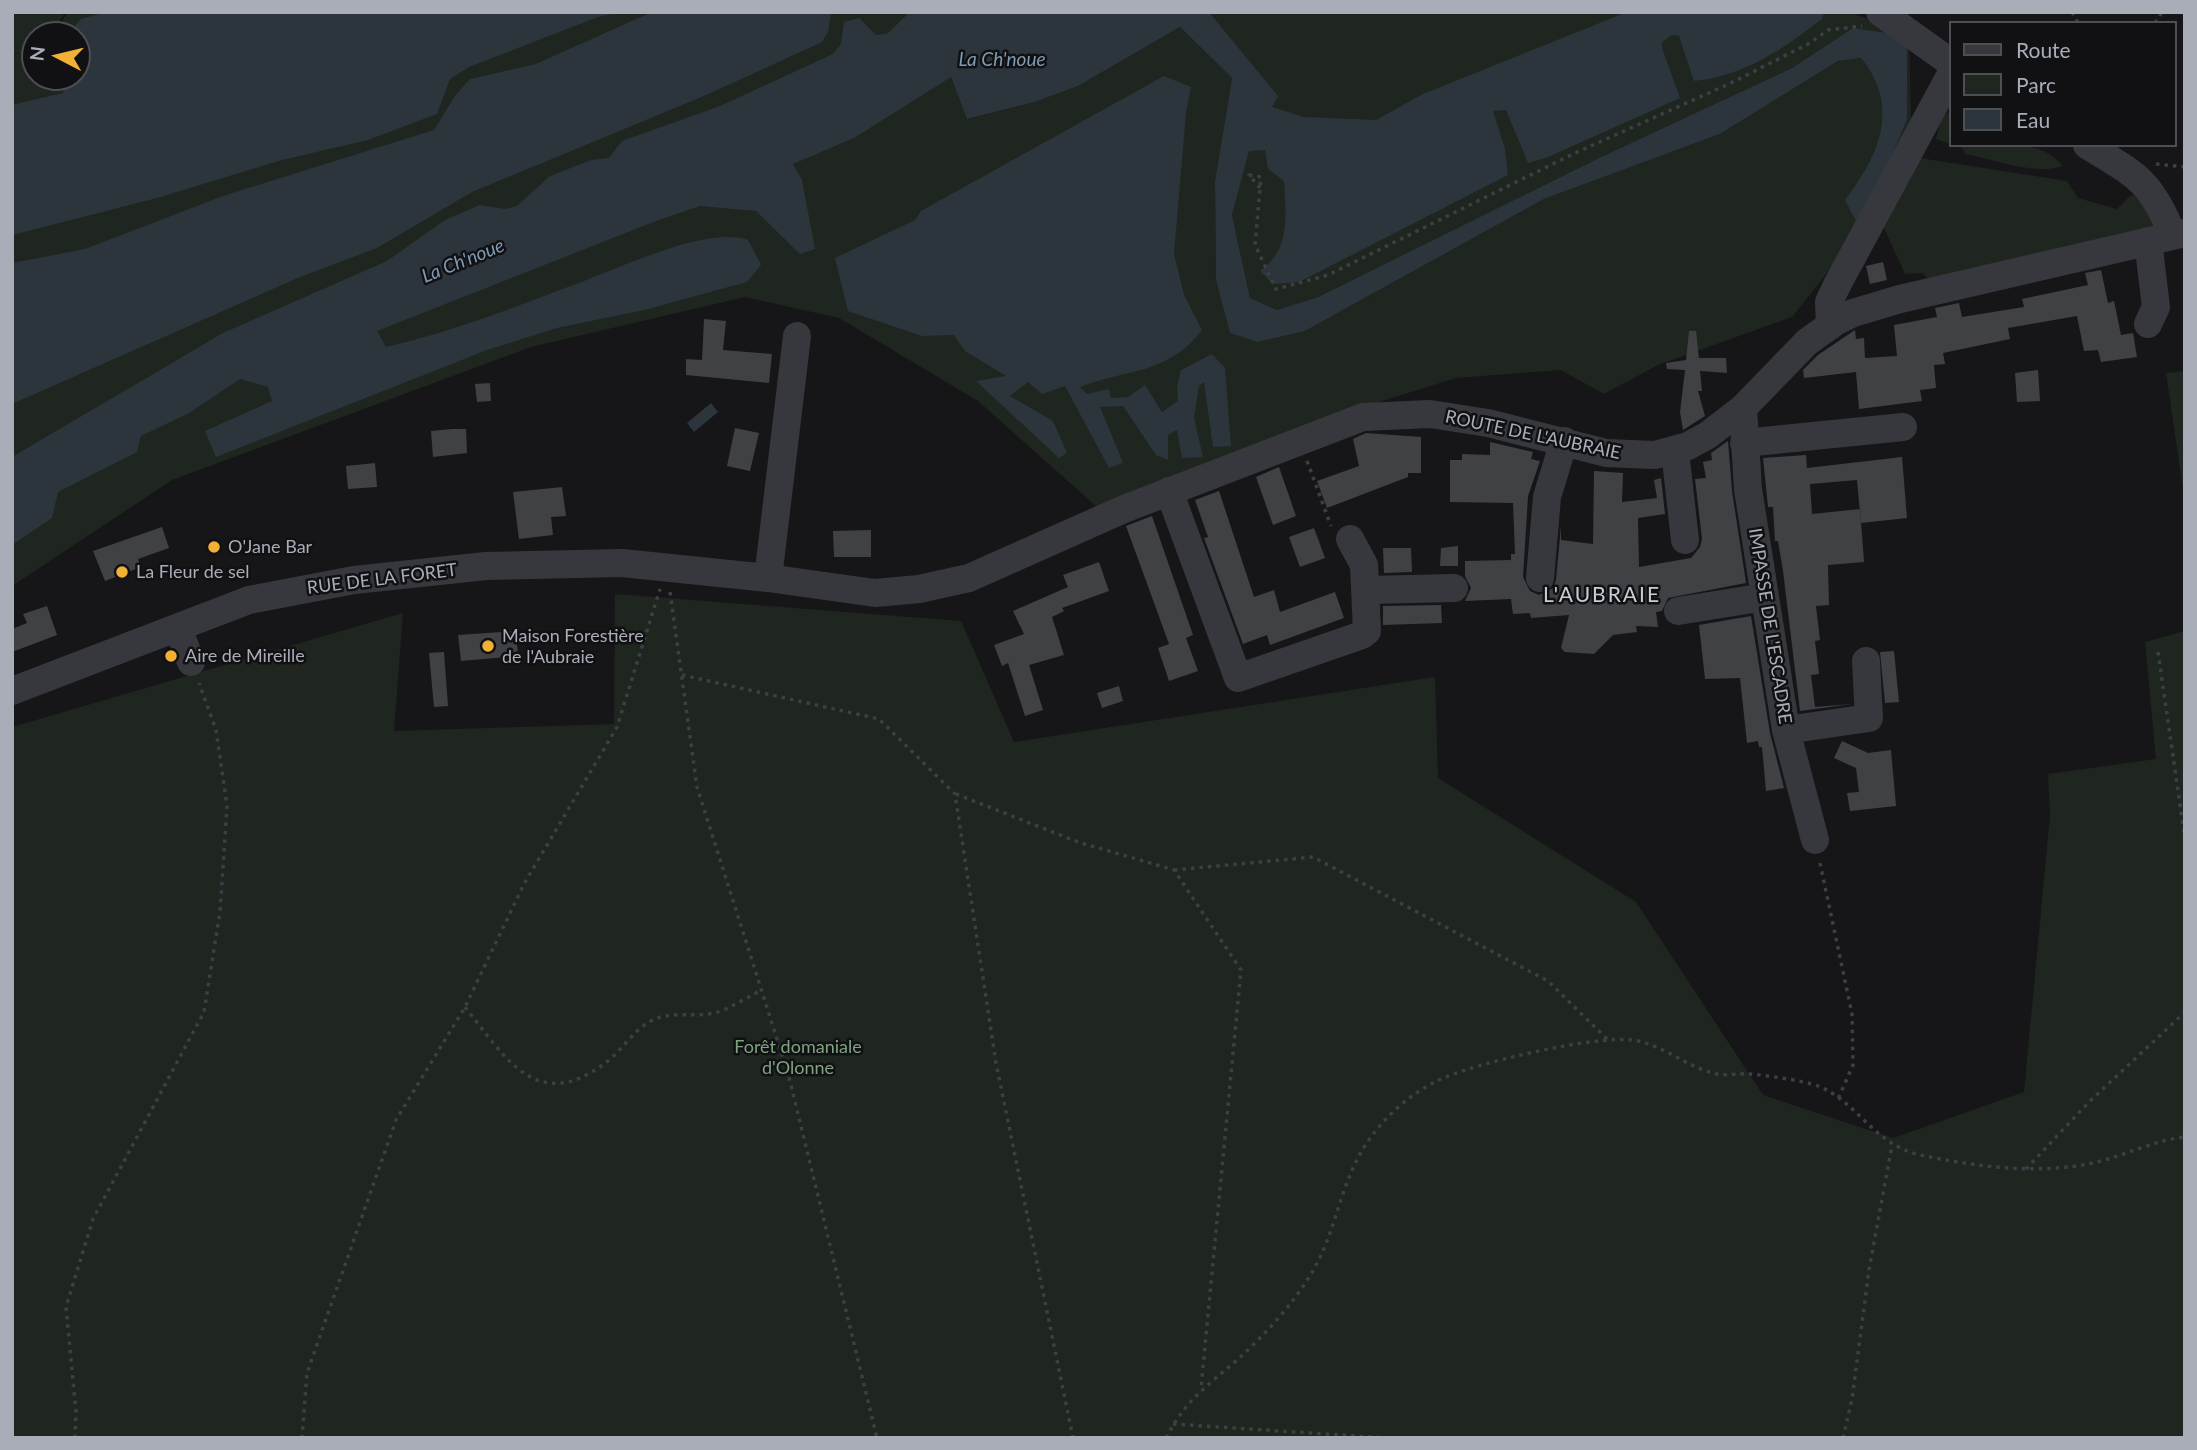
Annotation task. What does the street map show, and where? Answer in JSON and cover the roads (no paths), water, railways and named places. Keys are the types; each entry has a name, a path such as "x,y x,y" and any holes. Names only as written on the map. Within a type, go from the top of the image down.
{"street":[{"path":"1888,17 1948,61"},
{"path":"1830,326 1829,302 1836,285 1948,80"},
{"path":"2090,147 2142,179 2163,211 2169,237 2156,307 2148,324"},
{"name":"ROUTE DE L'AUBRAIE","path":"768,578 875,593 919,589 969,578 1124,509 1363,417 1393,413 1465,418 1630,456 1675,451 1708,435 1743,408 1807,342 1853,313 1900,299 2169,237"},
{"path":"768,578 797,336"},
{"name":"IMPASSE DE L'ESCADRE","path":"1743,408 1748,489 1786,730 1815,840"},
{"path":"1744,443 1903,427"},
{"path":"1540,578 1547,497 1564,442"},
{"path":"1675,451 1677,491 1685,540"},
{"path":"1169,491 1238,678 1363,635 1368,624 1364,565 1350,539"},
{"name":"RUE DE LA FORET","path":"12,691 249,600 354,580 486,566 622,563 768,578"},
{"path":"1367,590 1454,588"},
{"path":"1678,611 1765,597"},
{"path":"178,628 191,662"},
{"path":"1786,730 1869,718 1866,661"}],"water":[{"path":"107,12 620,12 598,17 469,67 450,79 437,114 368,140 282,160 157,198 12,235 12,105 63,91 91,91 91,21 79,21"},
{"path":"652,12 831,12 828,32 822,42 704,96 472,192 377,248 300,277 12,404 12,263 85,249 223,196 434,130 455,96 470,79 536,64"},
{"name":"La Ch'noue","path":"910,12 1209,12 1278,96 1272,107 1304,117 1376,120 1423,94 1627,12 1824,12 1822,19 1793,41 1762,59 1730,73 1694,81 1679,36 1672,35 1662,42 1662,48 1680,98 1548,157 1528,163 1506,110 1493,111 1505,149 1508,175 1299,282 1273,284 1260,271 1277,253 1282,242 1285,218 1284,181 1268,169 1265,150 1249,151 1232,215 1250,298 1277,310 1318,297 1601,157 1792,68 1853,28 1888,33 1907,47 1907,120 1860,229 1845,200 1876,148 1882,112 1880,94 1873,76 1861,58 1838,61 1720,134 1544,199 1305,331 1258,342 1230,333 1216,280 1215,181 1232,78 1180,27 1078,86 1035,102 967,119 951,77 854,138 793,164 802,180 815,249 800,254 756,211 700,206 656,221 377,331 386,347 411,341 486,317 666,250 711,238 748,240 761,265 747,282 644,310 557,328 487,350 216,457 205,431 272,401 268,387 240,379 189,413 141,436 137,452 58,492 52,518 12,545 12,457 223,333 387,261 445,220 480,205 505,209 517,206 550,176 591,160 609,158 622,141 720,106 833,54 841,44 844,22 859,18 876,35 887,34"},
{"path":"1164,76 1191,87 1186,113 1174,254 1184,295 1202,330 1189,345 1161,363 1080,387 1087,394 1109,389 1111,398 1128,397 1145,385 1162,412 1178,401 1177,386 1181,370 1212,354 1225,368 1231,446 1213,447 1204,382 1199,386 1194,418 1203,457 1182,458 1177,430 1168,435 1168,460 1156,455 1123,406 1100,407 1123,463 1109,468 1065,386 1042,394 1028,382 1010,396 1053,421 1067,453 1059,458 976,381 1006,376 965,351 954,335 922,336 848,311 835,258 915,220 921,211"},
{"path":"711,403 718,412 694,432 687,423"}],"place":[{"name":"O'Jane Bar","path":"214,547"},
{"name":"La Fleur de sel","path":"122,572"},
{"name":"Maison Forestière de l'Aubraie","path":"488,646"},
{"name":"Aire de Mireille","path":"171,656"}],"district":[{"name":"L'AUBRAIE","path":"1602,595"}],"park label":[{"name":"Forêt domaniale d'Olonne","path":"798,1057"}]}
